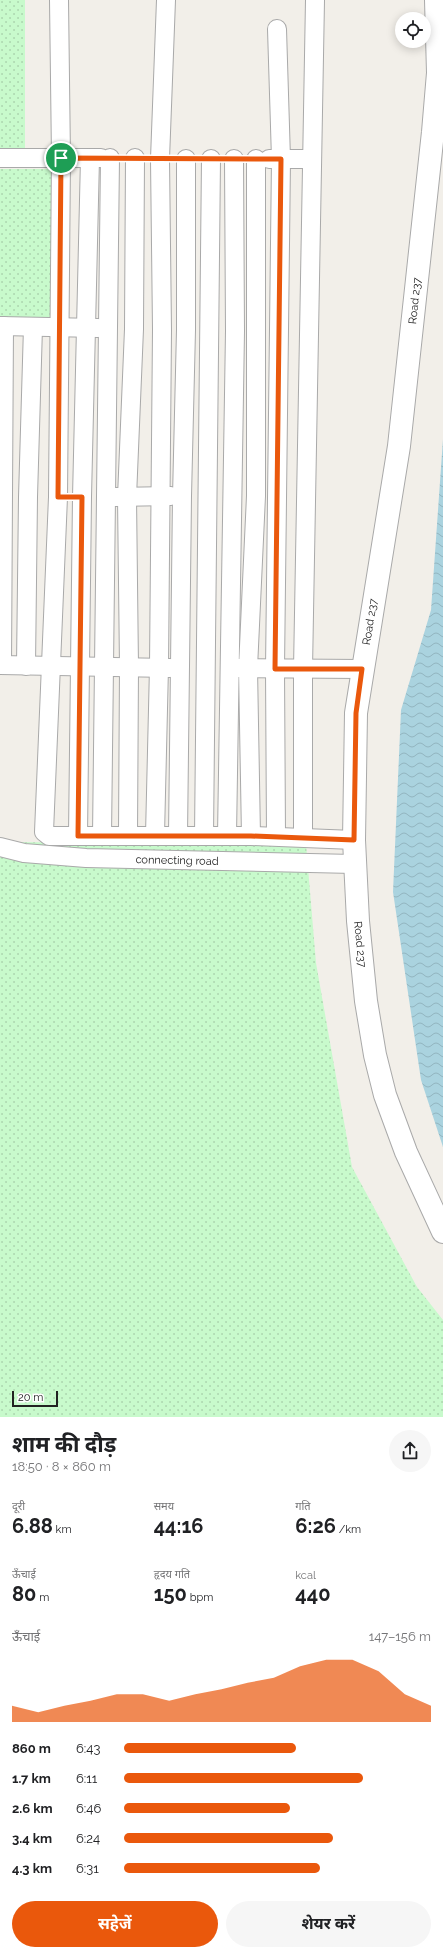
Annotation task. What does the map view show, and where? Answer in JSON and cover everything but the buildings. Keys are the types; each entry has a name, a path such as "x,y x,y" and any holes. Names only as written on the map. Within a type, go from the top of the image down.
{"street":[{"path":"59,0 61,158 58,328 58,497 52,666 43,829 45,834 49,836 276,836 354,840"},
{"path":"155,835 159,668 162,330 160,158 166,0"},
{"path":"303,837 303,669 315,0"},
{"name":"Road 237","path":"436,0 438,73 434,132 404,407 396,467 356,713 354,864 363,972 375,1055 385,1095 406,1152 443,1232"},
{"path":"276,836 275,669 281,159 277,28"},
{"path":"0,158 312,159"},
{"path":"78,836 82,497 90,158"},
{"path":"102,836 110,158"},
{"path":"128,835 129,667 127,497 134,329 135,158"},
{"path":"178,836 182,496 186,330 186,158"},
{"path":"204,836 212,159"},
{"path":"227,836 236,331 234,159"},
{"path":"251,836 248,668 256,496 256,159"},
{"path":"309,332 2,326 1,665 159,668 362,669"},
{"path":"26,666 28,497 33,327"},
{"path":"1,497 306,496"},
{"name":"connecting road","path":"0,847 24,853 86,858 354,864"}],"green space":[{"path":"0,0 25,0 25,151 0,151"},
{"path":"0,169 53,169 52,319 0,319"},
{"path":"0,842 306,844 316,963 352,1167 417,1287 443,1320 443,1417 0,1417"}],"water":[{"path":"443,439 443,1147 421,1080 393,892 401,710 431,610"}],"route":[{"path":"61,158 281,159 275,669 362,669 356,713 354,840 251,836 78,836 82,497 58,497 58,328 61,158"}]}
